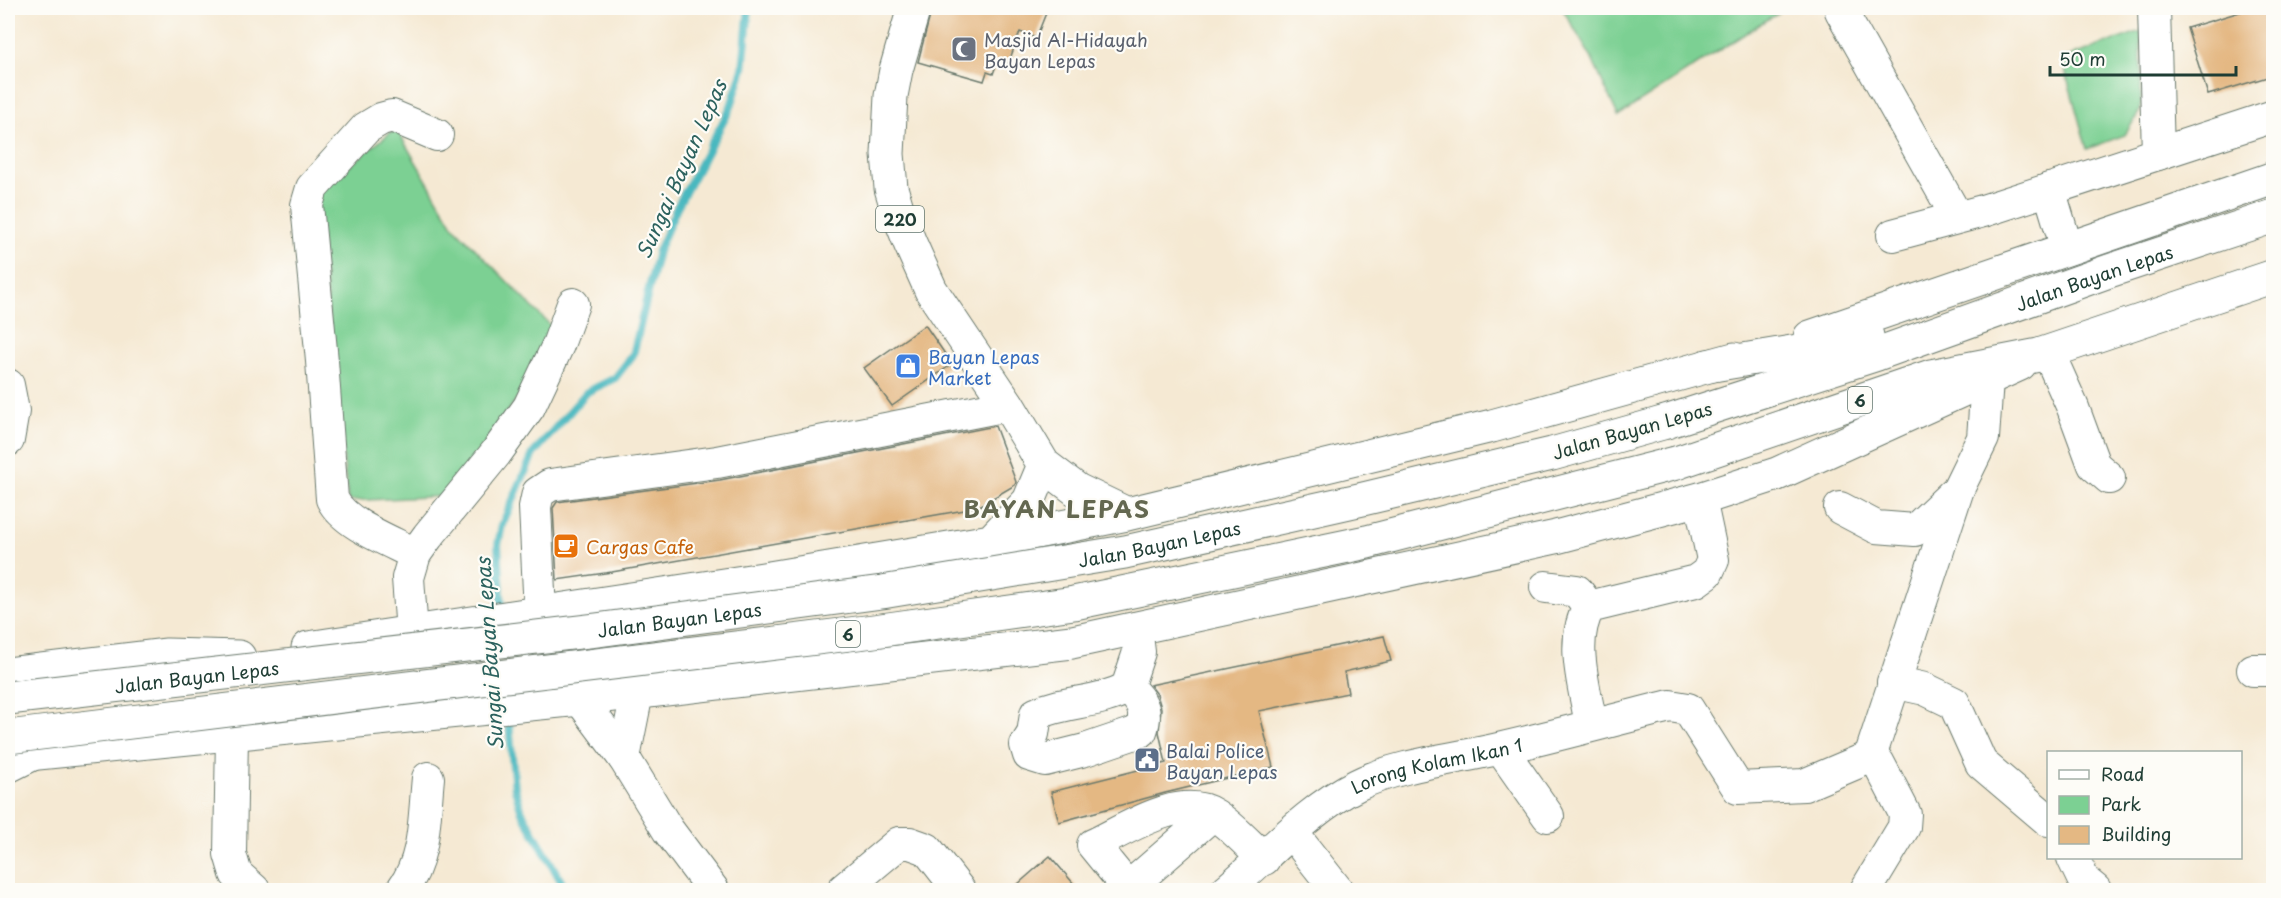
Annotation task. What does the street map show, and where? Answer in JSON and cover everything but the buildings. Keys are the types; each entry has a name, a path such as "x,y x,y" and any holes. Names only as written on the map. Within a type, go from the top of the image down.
{"main road":[{"name":"220","path":"914,8 891,96 888,154 891,188 899,215 931,290 1008,405 1044,465 1077,490 1127,514"},
{"path":"1707,366 1804,339 2274,178"},
{"name":"Jalan Bayan Lepas","path":"8,698 597,630 882,592 1136,549 1552,454 1666,422 1877,354 2109,271 2274,216"},
{"name":"Jalan Bayan Lepas","path":"14,753 232,735 525,705 1072,642 1556,537 1700,499 1777,474 2044,354 2274,276"},
{"path":"1707,366 1834,345 1961,313 2026,302"},
{"name":"Jalan Bayan Lepas","path":"14,753 1074,603 1367,542 1676,463 1930,376 2044,354"},
{"name":"Jalan Bayan Lepas","path":"8,689 203,666 239,657 706,588 991,541 1127,514 1492,426 1707,366"},
{"path":"991,541 1029,501 1044,465"},
{"path":"763,579 749,611 747,638 752,655 773,677"},
{"path":"706,588 720,600 732,623 729,653 717,683"},
{"path":"8,674 167,655 239,657"}],"street":[{"path":"2157,8 2158,154"},
{"path":"1841,11 1957,217"},
{"path":"415,554 353,522 337,509 332,499 307,205 312,188 366,128 381,119 392,116 437,135"},
{"path":"1893,235 1983,211 2274,116"},
{"path":"2049,189 2067,249"},
{"path":"412,633 408,578 415,554 496,453 529,407 558,345 573,304"},
{"path":"2044,354 2073,408 2094,465 2109,478"},
{"path":"1871,888 1904,827 1905,814 1878,762 1870,757 1958,489 1983,438 1988,380"},
{"path":"8,385 13,411 8,440"},
{"path":"529,615 535,507 538,493 550,484 717,462 1008,405"},
{"path":"1840,508 1876,527 1915,530 1958,489"},
{"path":"1591,725 1578,645 1582,619 1589,607 1696,581 1707,573 1713,560 1700,499"},
{"path":"1545,587 1577,591 1589,607"},
{"path":"1127,688 1139,651 1136,628"},
{"path":"1893,682 1925,689 1954,702 1981,763 2047,818"},
{"path":"624,758 637,693"},
{"path":"580,699 624,758 668,830 713,891"},
{"name":"Lorong Kolam Ikan 1","path":"1227,891 1336,797 1358,784 1387,774 1670,706 1688,710 1738,788 1804,785 1870,757"},
{"path":"232,735 230,854 236,874 254,891"},
{"path":"1501,748 1548,816"},
{"path":"402,891 412,876 419,858 428,778"},
{"path":"1213,814 1264,859"},
{"path":"1292,833 1336,891"},
{"path":"843,891 899,843 910,843 927,849 959,891"},
{"path":"877,891 885,876 885,869 880,858"},
{"path":"2073,859 2084,881 2095,891"}],"green space":[{"path":"1562,8 1775,8 1778,14 1618,116 1591,57"},
{"path":"2141,31 2141,109 2125,135 2087,149 2062,59"},
{"path":"396,128 454,227 552,327 543,362 448,496 348,501 316,193"}],"waterway":[{"name":"Sungai Bayan Lepas","path":"502,611 498,545 502,525 533,454 587,392 615,378 633,355 658,251 677,207 730,109 743,69 749,8"},
{"name":"Sungai Bayan Lepas","path":"508,713 515,789 522,812 566,890"}],"place":[{"name":"Masjid Al-Hidayah Bayan Lepas","path":"964,49"},
{"name":"Bayan Lepas Market","path":"908,366"},
{"name":"Cargas Cafe","path":"566,546"},
{"name":"Balai Police Bayan Lepas","path":"1147,760"}],"district":[{"name":"BAYAN LEPAS","path":"1057,508"}]}
